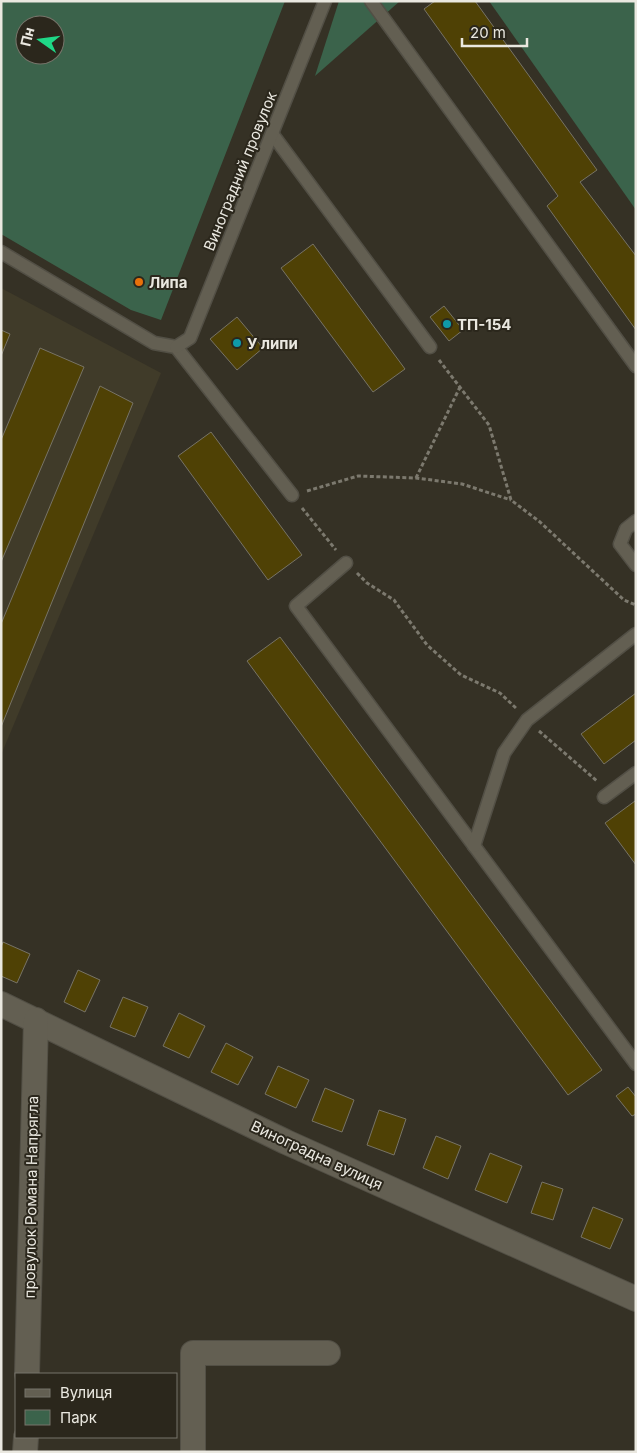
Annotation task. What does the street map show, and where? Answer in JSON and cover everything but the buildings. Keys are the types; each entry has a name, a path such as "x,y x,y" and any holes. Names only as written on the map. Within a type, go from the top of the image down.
{"street":[{"name":"Виноградна вулиця","path":"1,1004 286,1142 636,1299"},
{"name":"провулок Романа Напрягла","path":"27,1373 36,1020"},
{"path":"193,1452 193,1352 328,1353"},
{"path":"25,1452 26,1438"}],"lane":[{"name":"Виноградний провулок","path":"176,347 190,338 325,1"},
{"path":"371,1 636,366"},
{"path":"273,134 430,347"},
{"path":"1,252 154,343 176,347 292,495"},
{"path":"636,521 626,529 620,544 636,565"},
{"path":"346,563 296,606 636,1064"},
{"path":"474,846 504,753 527,720 636,634"},
{"path":"607,794 636,773"}],"path":[{"path":"430,347 488,425 511,500"},
{"path":"416,478 460,387"},
{"path":"607,794 500,693 461,675 426,645 394,600 368,583 346,563 292,495 358,476 416,478 462,484 511,500 540,522 624,600 636,605"}],"shaded area":[{"path":"1,288 161,373 1,755"}],"green space":[{"path":"1,1 285,1 161,320 131,310 1,234"},
{"path":"339,1 400,1 315,76"},
{"path":"489,1 636,1 636,210"}],"place":[{"name":"Липа","path":"139,282"},
{"name":"ТП-154","path":"447,324"},
{"name":"У липи","path":"237,343"}]}
